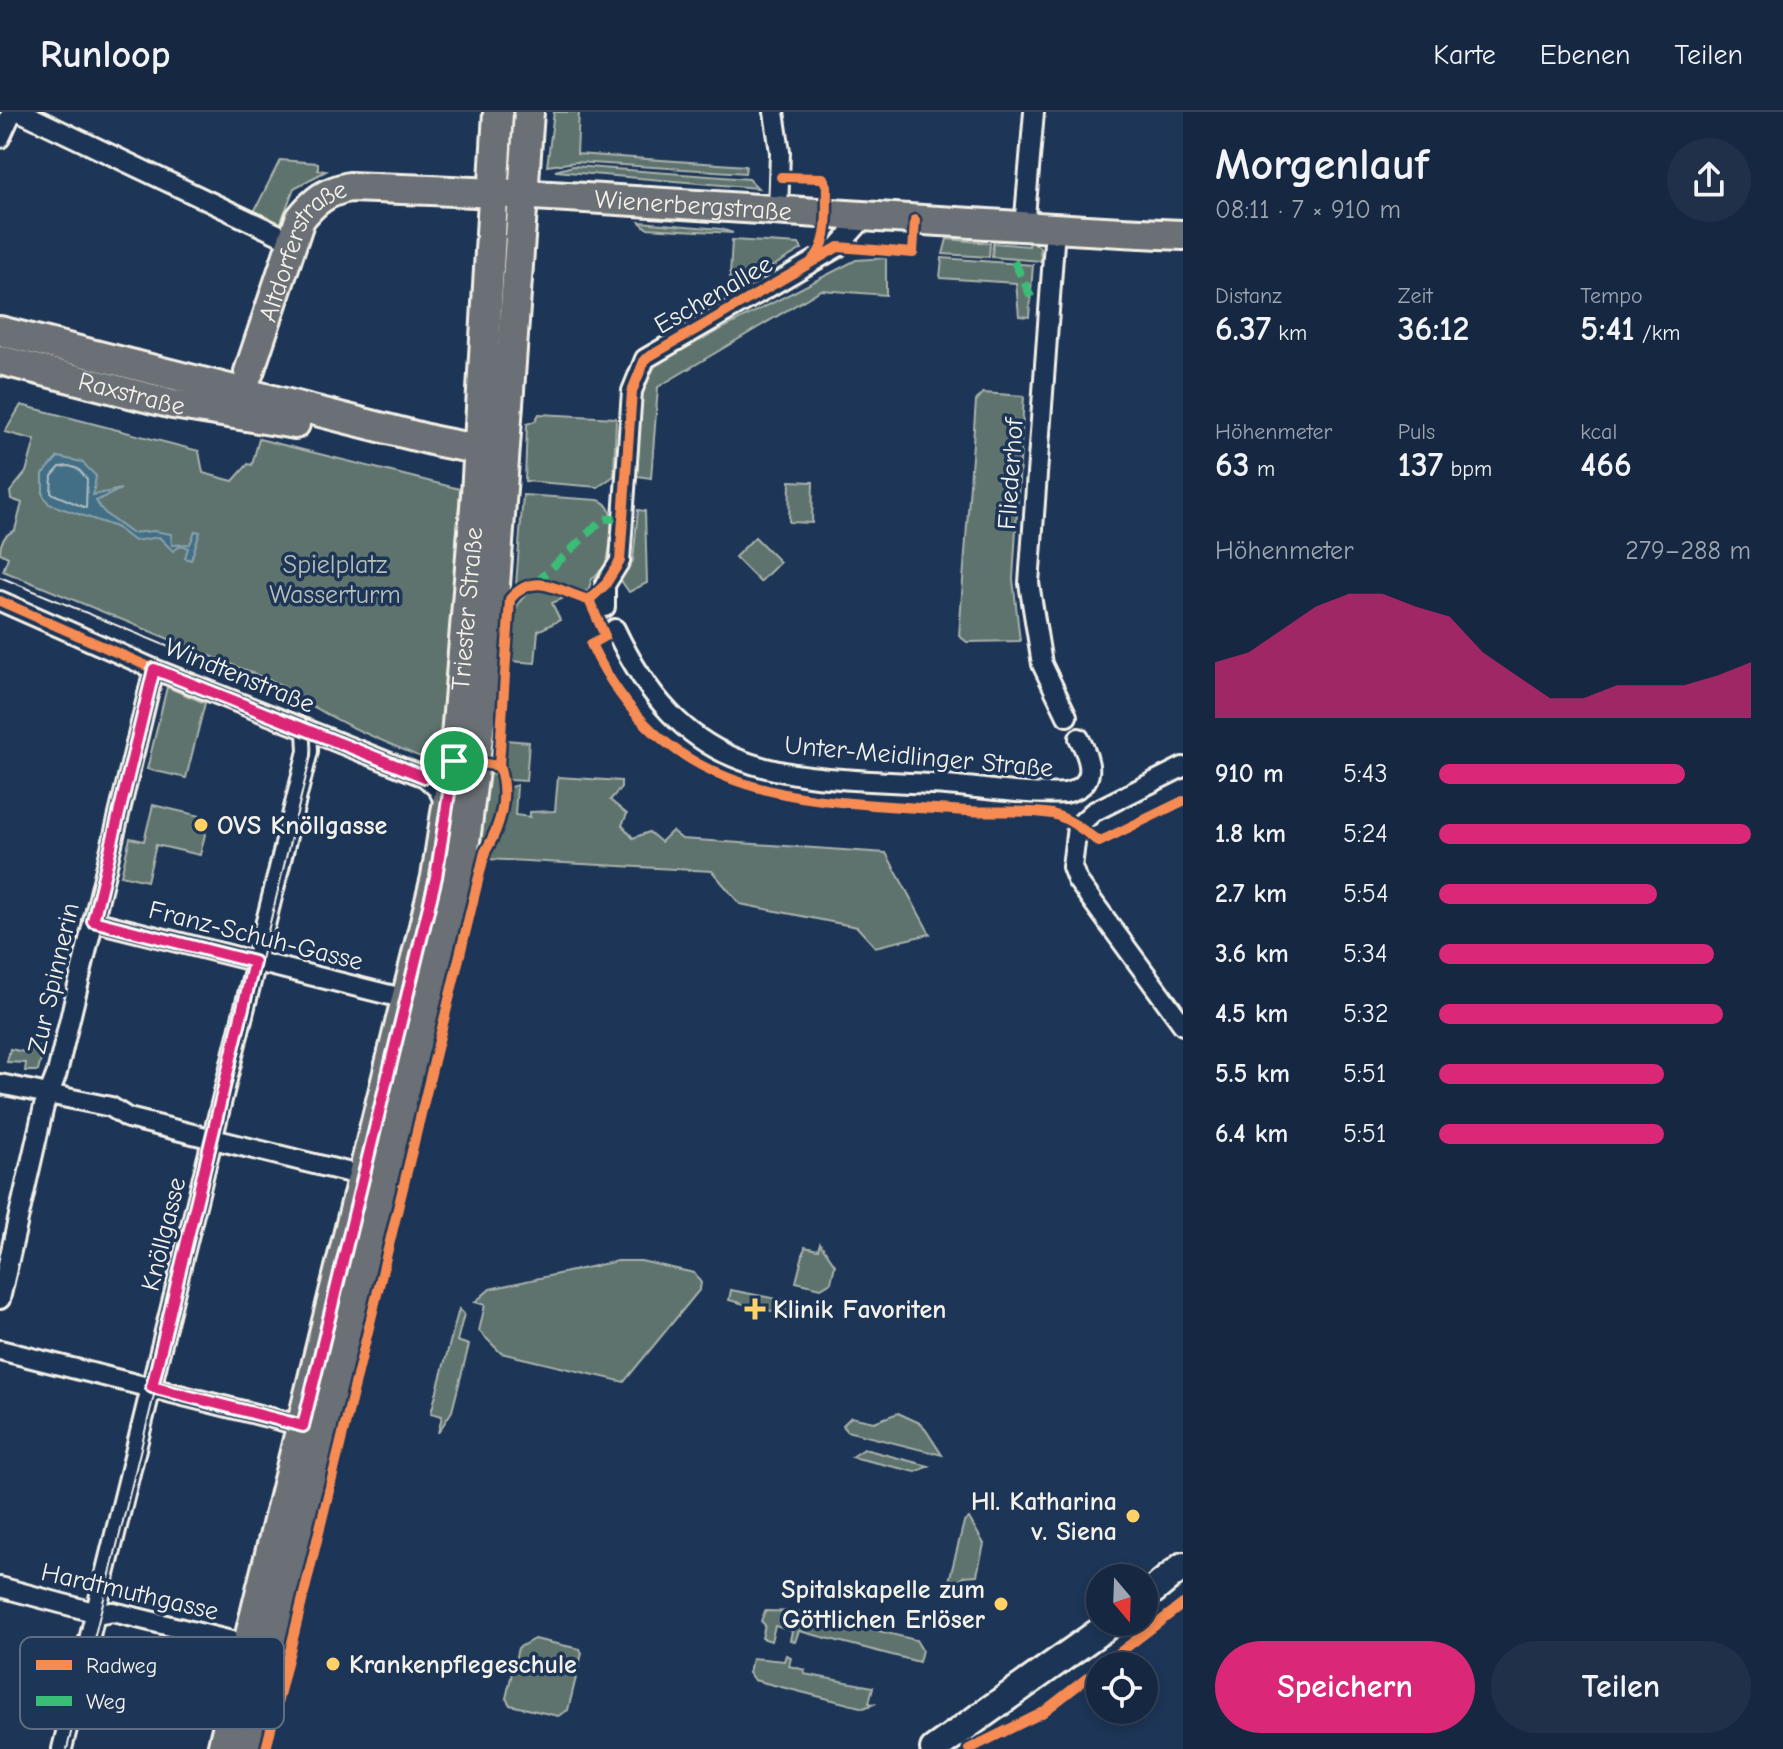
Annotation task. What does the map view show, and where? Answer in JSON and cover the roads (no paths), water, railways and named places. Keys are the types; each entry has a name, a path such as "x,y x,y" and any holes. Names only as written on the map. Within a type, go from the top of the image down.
{"main road":[{"name":"Triester Straße","path":"277,1637 460,881 489,655 492,192 498,112"},
{"name":"Triester Straße","path":"250,1637 436,877 448,809 491,462 529,112"},
{"name":"Altdorferstraße","path":"257,395 292,241 300,219 314,201 329,191 349,187 492,192"},
{"name":"Wienerbergstraße","path":"492,192 1024,228 1183,235"},
{"name":"Raxstraße","path":"0,331 257,395 491,462"},
{"name":"Raxstraße","path":"0,360 173,404 257,395"},
{"name":"Triester Straße","path":"222,1749 227,1729"},
{"name":"Triester Straße","path":"250,1749 255,1729"}],"street":[{"path":"0,138 12,112"},
{"path":"21,112 292,241"},
{"path":"774,112 780,152 778,211"},
{"path":"1024,228 1034,112"},
{"name":"Eschenallee","path":"605,607 605,585 620,561 632,391 645,359 838,247 865,217"},
{"name":"Fliederhof","path":"1055,229 1029,583 1042,664 1067,716"},
{"name":"Windtenstraße","path":"0,601 154,669 425,777 438,789 448,809"},
{"name":"Unter-Meidlinger Straße","path":"615,629 648,690 672,718 722,752 774,771 821,778 1065,793 1080,788 1091,774 1092,766 1079,738"},
{"name":"Zur Spinnerin","path":"0,1299 154,669"},
{"name":"Knöllgasse","path":"90,1637 308,751 307,731"},
{"path":"1183,767 1093,812 1077,827 1072,867 1077,880 1183,1025"},
{"name":"Franz-Schuh-Gasse","path":"93,921 406,999"},
{"path":"0,1084 111,1107 128,1118 363,1176"},
{"path":"0,1350 303,1426"},
{"path":"1158,1587 1183,1566"},
{"name":"Hardtmuthgasse","path":"0,1587 96,1612 113,1612 215,1637"},
{"path":"934,1749 1093,1636"},
{"name":"Knöllgasse","path":"62,1749 67,1729"}],"water":[{"path":"58,457 82,462 96,476 93,495 121,489 96,501 107,515 131,533 154,531 171,534 172,545 190,544 195,531 200,532 191,560 185,558 188,548 182,545 173,551 159,537 134,541 116,527 49,504 43,495 43,474"}],"tram line":[{"path":"0,577 280,693 296,705 306,720 311,746 95,1637"},
{"path":"67,1749 72,1729"}],"place":[{"name":"OVS Knöllgasse","path":"201,825"},
{"name":"Klinik Favoriten","path":"755,1309"},
{"name":"Hl. Katharina v. Siena","path":"1133,1516"},
{"name":"Spitalskapelle zum Göttlichen Erlöser","path":"1001,1604"},
{"name":"Krankenpflegeschule","path":"333,1664"}],"park label":[{"name":"Spielplatz Wasserturm","path":"335,579"}]}
